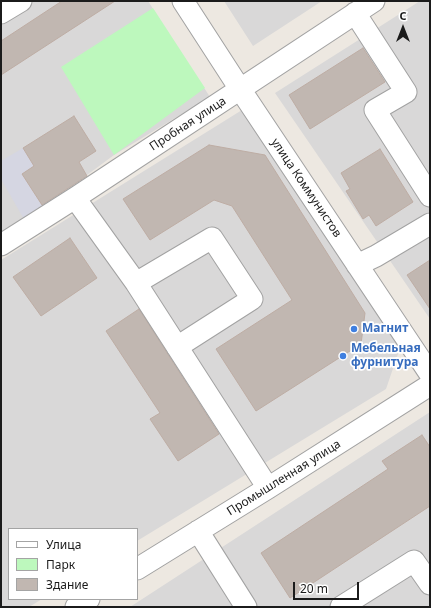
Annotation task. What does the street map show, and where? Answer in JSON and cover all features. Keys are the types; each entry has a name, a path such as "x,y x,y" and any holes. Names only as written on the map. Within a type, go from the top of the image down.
{"street":[{"path":"1,13 21,1"},
{"name":"улица Коммунистов","path":"183,1 430,374"},
{"name":"Пробная улица","path":"1,245 374,1"},
{"path":"355,13 406,92 376,110 430,196"},
{"path":"75,198 136,283 268,488"},
{"path":"358,265 430,224"},
{"path":"136,283 212,238 252,299 177,347"},
{"name":"Промышленная улица","path":"138,568 430,385"},
{"path":"198,531 246,607"},
{"path":"341,607 414,561 430,584"},
{"path":"76,607 86,600"}],"shaded area":[{"path":"35,1 148,1 210,97 114,155 25,221 1,233 1,21"},
{"path":"224,1 322,1 253,46"},
{"path":"420,1 430,1 430,319 275,93"},
{"path":"242,110 400,348 386,389 138,540 138,528 8,528 8,600 40,600 29,607 1,607 1,260"},
{"path":"23,148 34,166 22,174 43,207 25,221 1,179 1,161"},
{"path":"430,412 430,607 130,607"}],"green space":[{"path":"153,8 205,88 114,155 61,67"}],"building":[{"path":"62,1 115,1 1,75 1,41"},
{"path":"363,48 385,82 310,129 289,95"},
{"path":"74,116 96,151 79,162 87,176 42,205 22,174 34,166 23,148"},
{"path":"209,145 265,155 365,313 361,344 256,411 216,349 292,300 232,206 214,200 150,240 123,199"},
{"path":"380,149 413,202 376,226 369,215 363,219 346,191 350,189 341,173"},
{"path":"70,238 97,278 41,316 13,277"},
{"path":"430,260 430,309 407,275"},
{"path":"139,309 219,434 178,461 150,419 160,413 106,331"},
{"path":"422,435 430,447 430,506 290,598 261,553 388,469 382,461"}],"place":[{"name":"Магнит","path":"354,329"},
{"name":"Мебельная фурнитура","path":"343,356"}]}
